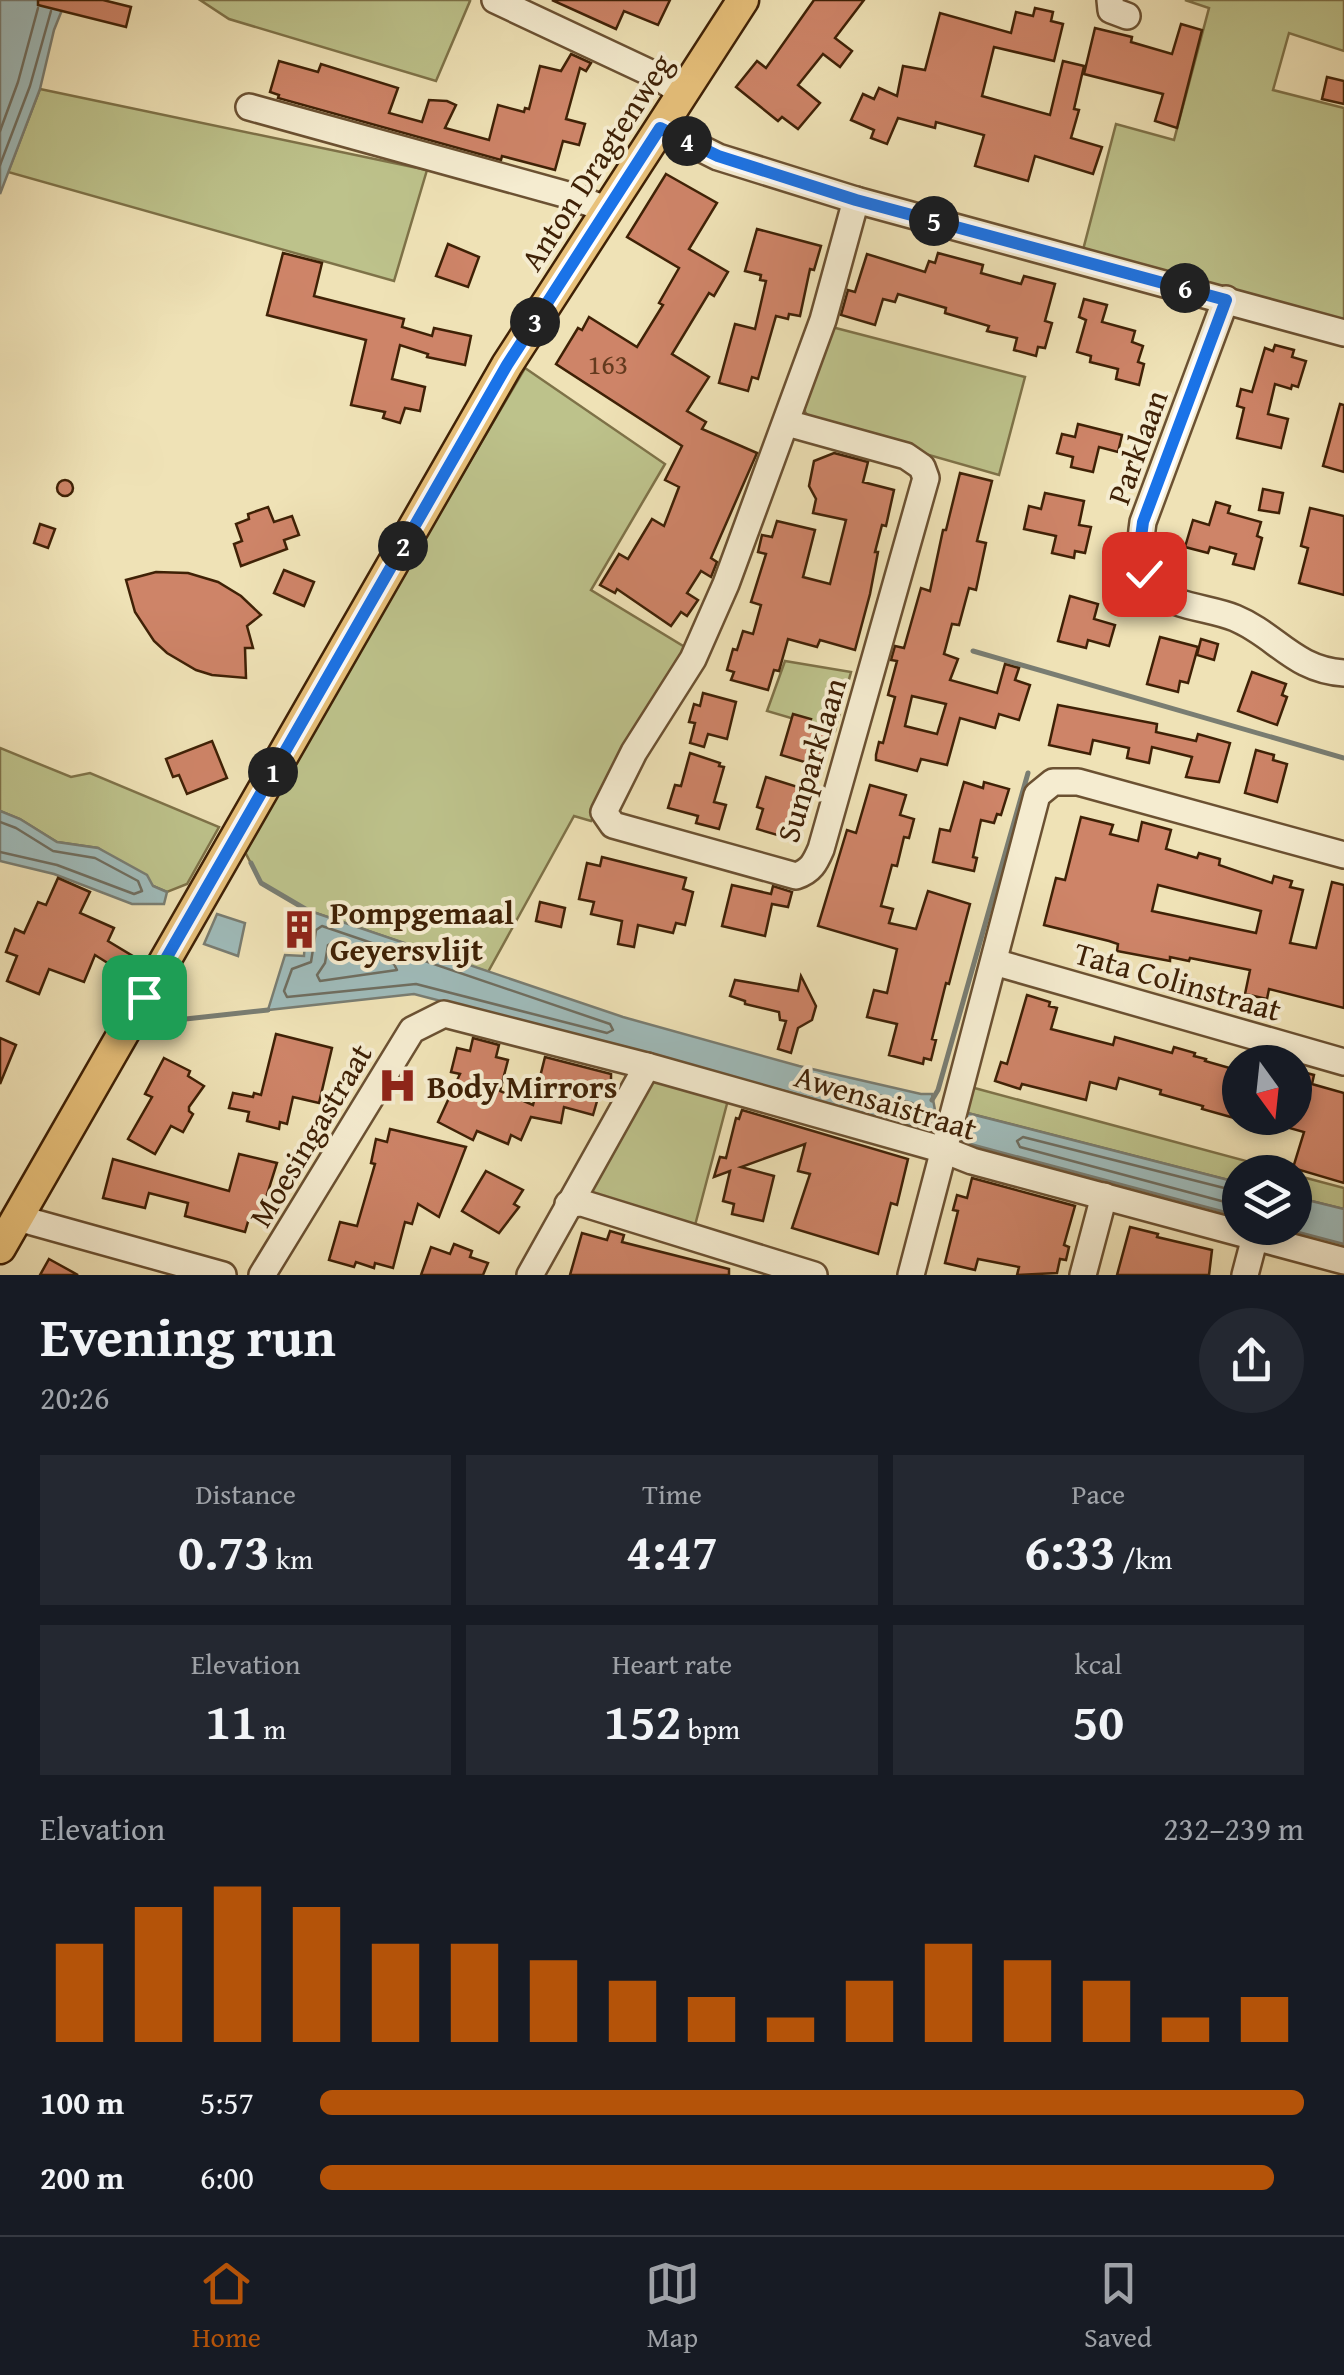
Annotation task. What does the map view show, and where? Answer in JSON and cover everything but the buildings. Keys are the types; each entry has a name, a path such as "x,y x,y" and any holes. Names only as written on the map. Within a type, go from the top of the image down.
{"main road":[{"name":"Anton Dragtenweg","path":"0,1248 507,365 743,0"}],"street":[{"path":"494,0 657,76 681,92"},
{"path":"249,107 606,209"},
{"path":"660,128 718,156 856,200 1344,333"},
{"name":"Sunparklaan","path":"788,423 906,456 922,467 926,478 820,849 807,872 796,876 613,825 604,812 634,752 693,659 726,584 824,320 856,200"},
{"name":"Parklaan","path":"1226,300 1143,522 1140,545 1144,574 1155,590 1238,619 1307,666 1344,673"},
{"path":"911,1275 1037,795 1053,782 1078,782 1344,856"},
{"name":"Tata Colinstraat","path":"994,962 1344,1062"},
{"name":"Awensaistraat","path":"412,1030 444,1014 647,1066 972,1161 1222,1228"},
{"name":"Moesingastraat","path":"262,1275 412,1030"},
{"path":"530,1275 647,1066"},
{"path":"1084,1275 1104,1196"},
{"path":"568,1204 582,1204 814,1275"},
{"path":"18,1218 223,1275"},
{"path":"1245,1275 1253,1245"},
{"name":"Awensaistraat","path":"1285,1245 1344,1261"}],"green space":[{"path":"200,0 470,1 436,81 229,19"},
{"path":"1185,0 1344,0 1344,51 1289,33 1273,90 1344,108 1344,327 1083,250 1116,124 1174,140 1209,8"},
{"path":"40,89 427,170 394,281 8,172"},
{"path":"828,326 1025,377 999,475 813,422 805,412 804,399"},
{"path":"525,368 665,464 591,590 688,649 591,821 574,816 488,972 307,910 261,883 243,848"},
{"path":"785,661 851,672 835,731 767,711"},
{"path":"0,748 71,777 90,773 219,827 187,884 167,892 98,848 57,842 0,811"},
{"path":"652,1081 728,1100 693,1233 585,1199"},
{"path":"967,1086 1224,1155 1222,1178 968,1113 964,1142 1222,1211 1222,1222 974,1156 955,1147 953,1139"},
{"path":"1312,1180 1344,1188 1344,1209 1312,1201"},
{"path":"1312,1236 1344,1244 1344,1255 1307,1245 1312,1245"}],"water":[{"path":"0,0 66,0 54,30 40,89 0,194"},
{"path":"0,811 57,842 98,848 147,875 153,886 167,892 164,904 132,904 54,874 0,861"},
{"path":"307,910 623,1017 799,1066 932,1094 935,1110 924,1113 924,1117 932,1120 928,1132 414,994 268,1010 285,955 304,956"},
{"path":"217,914 245,923 238,956 204,944"},
{"path":"967,1113 1222,1178 1222,1211 963,1142 965,1129 972,1130 975,1122 966,1119"},
{"path":"1312,1201 1344,1209 1344,1244 1312,1236"}],"waterway":[{"path":"973,651 1344,758"},
{"path":"932,1100 1028,773"},
{"path":"251,863 261,883 307,910"},
{"path":"158,1022 268,1010"}],"place":[{"name":"Pompgemaal Geyersvlijt","path":"300,930"},
{"name":"Body Mirrors","path":"397,1086"}],"route":[{"path":"144,997 507,365 660,128 718,156 856,200 1226,300 1143,522 1140,545 1144,574"}]}
